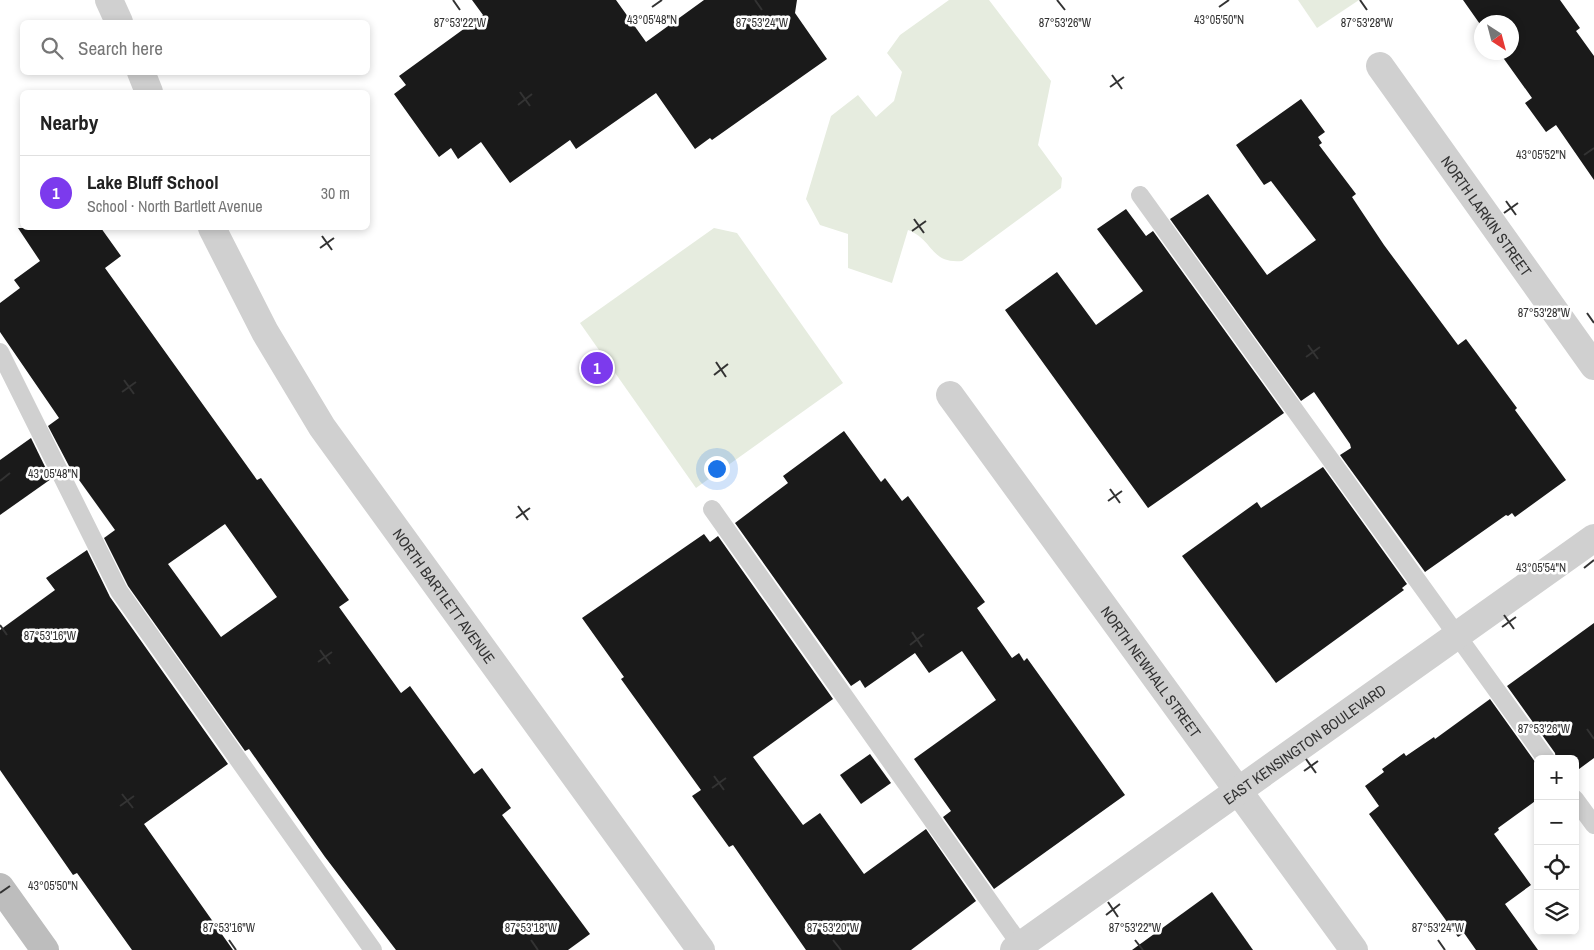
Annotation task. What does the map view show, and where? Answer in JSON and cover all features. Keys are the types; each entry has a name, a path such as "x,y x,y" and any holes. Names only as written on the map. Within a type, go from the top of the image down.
{"main road":[{"path":"0,887 45,950"}],"street":[{"path":"109,0 117,20"},
{"name":"NORTH LARKIN STREET","path":"1380,66 1594,366"},
{"path":"142,75 148,90"},
{"name":"NORTH BARTLETT AVENUE","path":"213,230 265,332 322,427 701,950"},
{"name":"NORTH NEWHALL STREET","path":"950,395 1239,789 1354,950"},
{"name":"EAST KENSINGTON BOULEVARD","path":"1020,948 1239,789 1594,538"}],"lane":[{"path":"1140,196 1543,755"},
{"path":"0,352 119,591 373,950"},
{"path":"712,509 1020,948"},
{"path":"1576,800 1594,825"}],"shaded area":[{"path":"949,0 989,0 1051,81 1038,145 1062,178 1061,188 962,261 944,259 923,239 908,230 892,283 848,268 848,234 820,225 806,199 831,116 858,95 876,117 894,101 902,72 887,53 900,35"},
{"path":"1298,0 1359,0 1317,28"},
{"path":"714,228 737,233 843,383 696,488 580,323"}],"building":[{"path":"472,0 616,0 646,42 704,0 797,0 795,13 827,59 712,140 710,138 695,149 656,93 576,149 570,140 510,183 481,142 458,159 451,148 439,157 394,94 406,85 399,76 483,15"},
{"path":"1463,0 1560,0 1580,28 1576,31 1594,56 1594,180 1556,125 1546,132 1525,103 1532,98 1505,60 1519,60 1519,15 1474,16"},
{"path":"1301,99 1325,132 1318,137 1322,143 1319,145 1356,194 1352,197 1384,245 1458,345 1466,339 1517,408 1515,410 1566,480 1515,517 1512,513 1508,516 1506,515 1425,572 1340,455 1351,448 1350,444 1314,392 1301,401 1170,219 1208,194 1267,275 1316,240 1271,181 1264,185 1236,145"},
{"path":"1126,209 1146,236 1153,231 1284,413 1148,508 1005,310 1057,272 1096,325 1143,291 1097,229"},
{"path":"18,228 20,230 102,230 121,256 105,268 257,480 261,478 349,600 339,607 401,693 410,686 474,774 482,768 511,808 502,815 590,934 568,950 396,950 325,857 249,749 245,751 128,586 104,538 115,530 69,466 48,426 59,418 0,332 0,303 20,288 14,280 40,261","holes":["225,524 277,597 221,637 168,564"]},
{"path":"844,431 881,482 885,478 902,501 908,496 985,602 977,608 1012,658 1019,653 1024,661 1027,658 1125,795 994,889 943,817 951,811 914,759 996,700 962,651 929,673 915,653 865,688 860,680 851,686 735,523 788,483 783,476"},
{"path":"31,438 51,479 0,515 0,460"},
{"path":"1323,467 1407,584 1402,588 1404,590 1276,683 1182,556 1257,502 1261,508"},
{"path":"704,534 710,542 718,536 833,699 753,757 803,825 820,813 864,874 926,829 976,901 911,950 806,950 733,845 729,847 692,796 701,790 621,679 624,677 582,618"},
{"path":"87,550 110,597 228,764 144,824 233,950 132,950 77,873 73,875 0,770 0,630 55,590 46,578"},
{"path":"1594,623 1594,758 1579,769 1579,755 1555,755 1507,686"},
{"path":"1490,699 1534,760 1534,802 1498,828 1499,830 1494,834 1531,885 1505,904 1538,950 1476,950 1464,933 1458,937 1369,814 1379,806 1365,786 1384,772 1382,769 1404,753 1406,756 1434,737 1435,739"},
{"path":"870,754 891,783 861,804 840,775"},
{"path":"1212,892 1253,950 1132,950"}],"place":[{"name":"Lake Bluff School","path":"597,368"}]}
